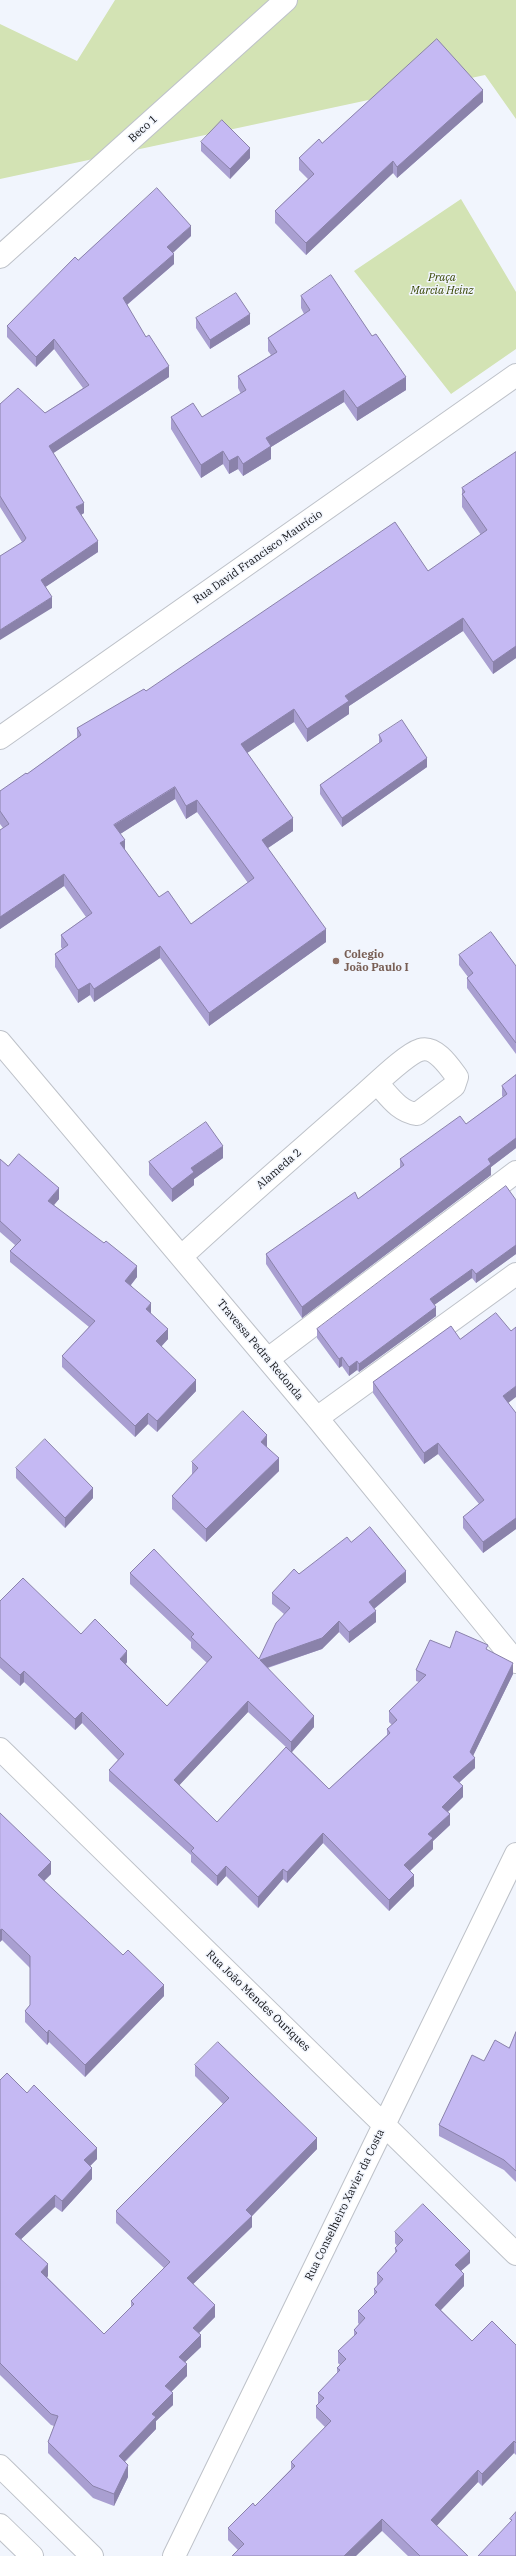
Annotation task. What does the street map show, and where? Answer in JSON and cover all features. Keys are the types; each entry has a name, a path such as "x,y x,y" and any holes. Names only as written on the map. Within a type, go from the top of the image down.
{"street":[{"name":"Beco 1","path":"0,257 286,0"},
{"name":"Rua David Francisco Maurício","path":"0,738 516,375"},
{"name":"Travessa Pedra Redonda","path":"0,1042 268,1359 516,1662"},
{"name":"Alameda 2","path":"182,1256 377,1083"},
{"path":"268,1359 516,1172"},
{"path":"317,1418 516,1274"},
{"name":"Rua João Mendes Ouriques","path":"0,1749 516,2254"},
{"name":"Rua Conselheiro Xavier da Costa","path":"174,2556 516,1854"},
{"path":"0,2466 92,2556"},
{"path":"0,2525 32,2556"}],"green space":[{"path":"115,0 516,0 516,119 485,75 0,179 0,24 77,61"},
{"name":"Praça Marcia Heinz","path":"461,199 516,292 516,349 451,394 354,271"}],"building":[{"path":"437,39 483,90 397,167 393,161 306,243 275,211 314,174 299,158 319,139 322,143"},
{"path":"222,120 250,148 230,169 201,142"},
{"path":"157,188 191,226 167,247 174,254 123,298 146,337 149,335 169,366 49,446 84,503 76,507 98,541 41,580 52,597 0,630 0,556 24,541 26,538 0,496 0,404 18,388 45,413 89,385 54,339 36,357 7,326 75,257 78,260"},
{"path":"331,275 372,336 376,334 406,377 357,408 344,390 266,438 271,446 243,464 238,456 229,461 223,451 201,465 171,417 193,403 202,417 246,390 238,376 277,352 268,338 310,310 301,296"},
{"path":"236,293 250,314 210,340 196,318"},
{"path":"516,452 516,646 493,662 463,618 345,696 349,701 307,729 294,709 241,744 293,818 262,840 326,929 209,1013 160,946 94,989 90,983 78,990 55,954 68,945 61,935 92,913 64,874 0,917 0,830 9,824 0,811 0,791 26,773 27,774 81,735 77,728 144,689 146,691 395,522 428,571 487,530 462,494 465,492 462,488","holes":["175,787 186,806 197,800 254,878 191,924 168,891 159,897 120,843 125,840 114,825"]},
{"path":"402,720 427,758 342,818 320,785 382,741 379,735"},
{"path":"491,932 516,966 516,1043 467,978 473,973 459,955"},
{"path":"516,1075 516,1138 488,1159 491,1164 302,1307 266,1254 355,1192 358,1199 404,1165 400,1159 460,1116 466,1124 507,1094 502,1086"},
{"path":"206,1122 223,1146 191,1168 194,1172 172,1189 149,1162"},
{"path":"19,1154 59,1188 48,1201 104,1243 106,1241 137,1266 125,1281 151,1303 146,1309 168,1329 156,1341 196,1380 157,1421 148,1413 135,1426 62,1356 95,1321 10,1251 21,1240 0,1221 0,1159 8,1166"},
{"path":"506,1186 516,1200 516,1245 476,1274 472,1269 430,1299 436,1307 359,1364 357,1361 349,1367 342,1357 339,1359 317,1329"},
{"path":"496,1313 511,1331 516,1327 516,1386 503,1396 516,1413 516,1518 483,1542 463,1517 484,1500 438,1443 424,1453 373,1382 451,1326 460,1339"},
{"path":"243,1411 267,1435 261,1442 279,1458 206,1529 172,1496 198,1468 192,1462"},
{"path":"45,1439 93,1488 65,1518 16,1468"},
{"path":"370,1527 406,1571 369,1602 376,1611 349,1632 339,1621 322,1638 260,1660 314,1716 291,1742 248,1701 174,1780 217,1822 286,1747 329,1789 390,1733 387,1729 397,1720 389,1711 426,1675 416,1670 430,1640 450,1648 456,1631 488,1645 486,1649 513,1663 470,1752 475,1758 453,1777 463,1786 442,1807 450,1814 428,1834 433,1838 404,1865 414,1875 389,1900 323,1833 287,1872 283,1869 258,1897 226,1866 217,1876 191,1851 194,1848 109,1770 124,1754 82,1712 75,1719 24,1671 20,1675 0,1657 0,1601 23,1578 81,1634 95,1619 127,1651 120,1659 167,1706 212,1657 191,1637 194,1634 130,1573 154,1549 259,1659 276,1623 290,1608 272,1593 294,1569 299,1574 347,1537 351,1542"},
{"path":"0,1813 51,1862 38,1875 123,1955 128,1950 164,1985 85,2065 49,2030 47,2033 25,2011 30,2005 30,1956 2,1929 0,1930"},
{"path":"516,2032 516,2171 504,2160 439,2125 472,2055 484,2061 495,2040 509,2048"},
{"path":"218,2042 317,2138 246,2210 252,2216 187,2278 215,2305 193,2328 201,2335 179,2357 187,2364 165,2386 173,2393 152,2414 156,2417 119,2456 128,2465 114,2494 93,2486 48,2442 58,2416 51,2414 0,2363 0,2080 7,2073 27,2093 34,2085 97,2148 84,2160 92,2168 62,2201 55,2195 15,2234 48,2264 41,2272 104,2334 134,2304 131,2301 170,2262 116,2211 229,2098 195,2065"},
{"path":"423,2204 470,2251 455,2265 464,2274 435,2305 472,2341 492,2321 516,2345 516,2443 514,2441 482,2474 478,2470 431,2520 468,2556 420,2556 382,2519 344,2556 232,2556 244,2544 228,2528 253,2503 255,2506 295,2466 291,2462 331,2421 316,2406 324,2398 318,2393 340,2370 337,2368 346,2359 338,2351 357,2333 354,2330 365,2318 358,2311 377,2292 374,2289 383,2279 377,2273 397,2251 395,2248 403,2240 395,2232"},
{"path":"516,2512 516,2556 478,2556 512,2520 510,2519"}],"place":[{"name":"Colegio João Paulo I","path":"336,961"}]}
